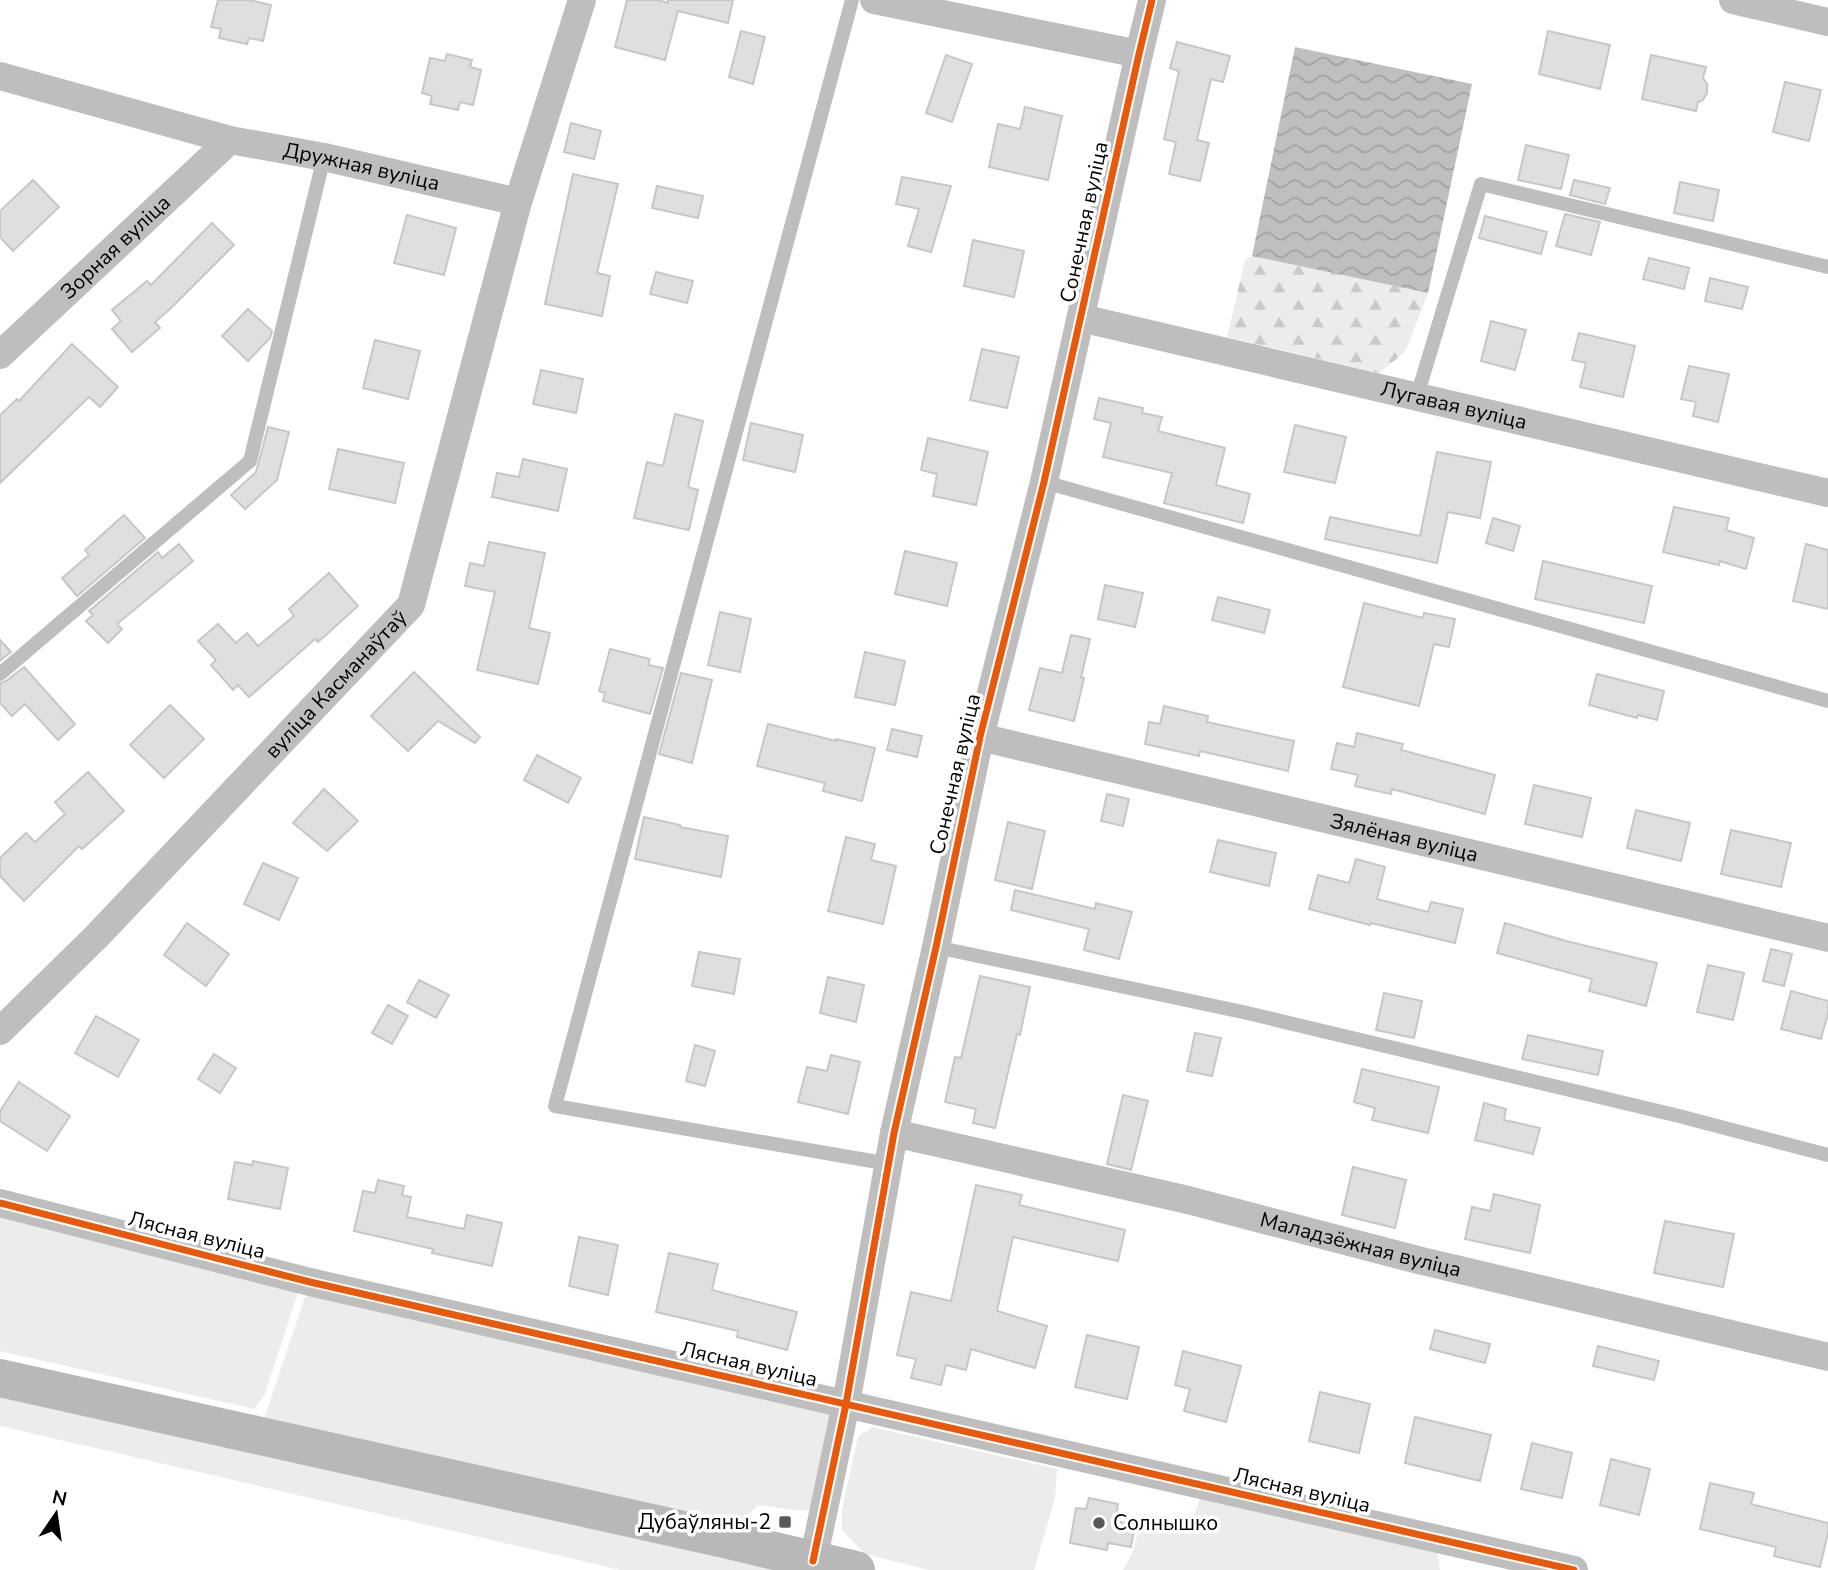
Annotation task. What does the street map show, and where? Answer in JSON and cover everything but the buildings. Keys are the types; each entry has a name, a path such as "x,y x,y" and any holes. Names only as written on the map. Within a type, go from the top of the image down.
{"main road":[{"path":"0,1378 724,1538 856,1570"}],"street":[{"path":"518,202 582,0"},
{"path":"874,0 1139,54"},
{"name":"Сонечная вуліца","path":"813,1560 846,1404 894,1133 980,737 1044,482 1152,0"},
{"path":"1733,0 1828,22"},
{"name":"Дружная вуліца","path":"0,76 230,140 324,157 518,202"},
{"name":"Зорная вуліца","path":"0,355 230,140"},
{"name":"вуліца Касманаўтаў","path":"0,1031 96,937 411,605 518,202"},
{"name":"Лугавая вуліца","path":"1081,318 1828,493"},
{"name":"Зялёная вуліца","path":"980,737 1828,938"},
{"name":"Маладзёжная вуліца","path":"894,1133 1188,1200 1418,1260 1828,1357"},
{"name":"Лясная вуліца","path":"0,1203 310,1282 1574,1570"}],"lane":[{"path":"852,0 555,1106 889,1164"},
{"path":"0,674 250,461 324,157"},
{"path":"1417,397 1480,184 1828,267"},
{"path":"1044,482 1828,701"},
{"path":"936,947 1243,1012 1679,1116 1828,1155"}],"green space":[{"path":"1252,256 1428,293 1405,352 1379,373 1227,337 1245,260"},
{"path":"0,1209 300,1286 264,1396 254,1409 0,1351"},
{"path":"310,1282 846,1404 824,1511 758,1505 724,1538 854,1570 621,1570 0,1426 0,1378 259,1434"},
{"path":"872,1427 1057,1469 1055,1498 1034,1570 929,1570 865,1554 842,1530 842,1509 858,1437"},
{"path":"1201,1495 1437,1549 1440,1570 1123,1570 1132,1554 1144,1513 1156,1519 1181,1522 1195,1513"}],"water":[{"path":"1295,47 1472,84 1428,293 1252,256"}],"cycle path":[{"path":"813,1561 846,1404 894,1133 980,737 1044,482 1152,0"},
{"path":"0,1203 310,1282 1574,1570"}],"place":[{"name":"Дубаўляны-2","path":"785,1522"},
{"name":"Солнышко","path":"1099,1523"}]}
